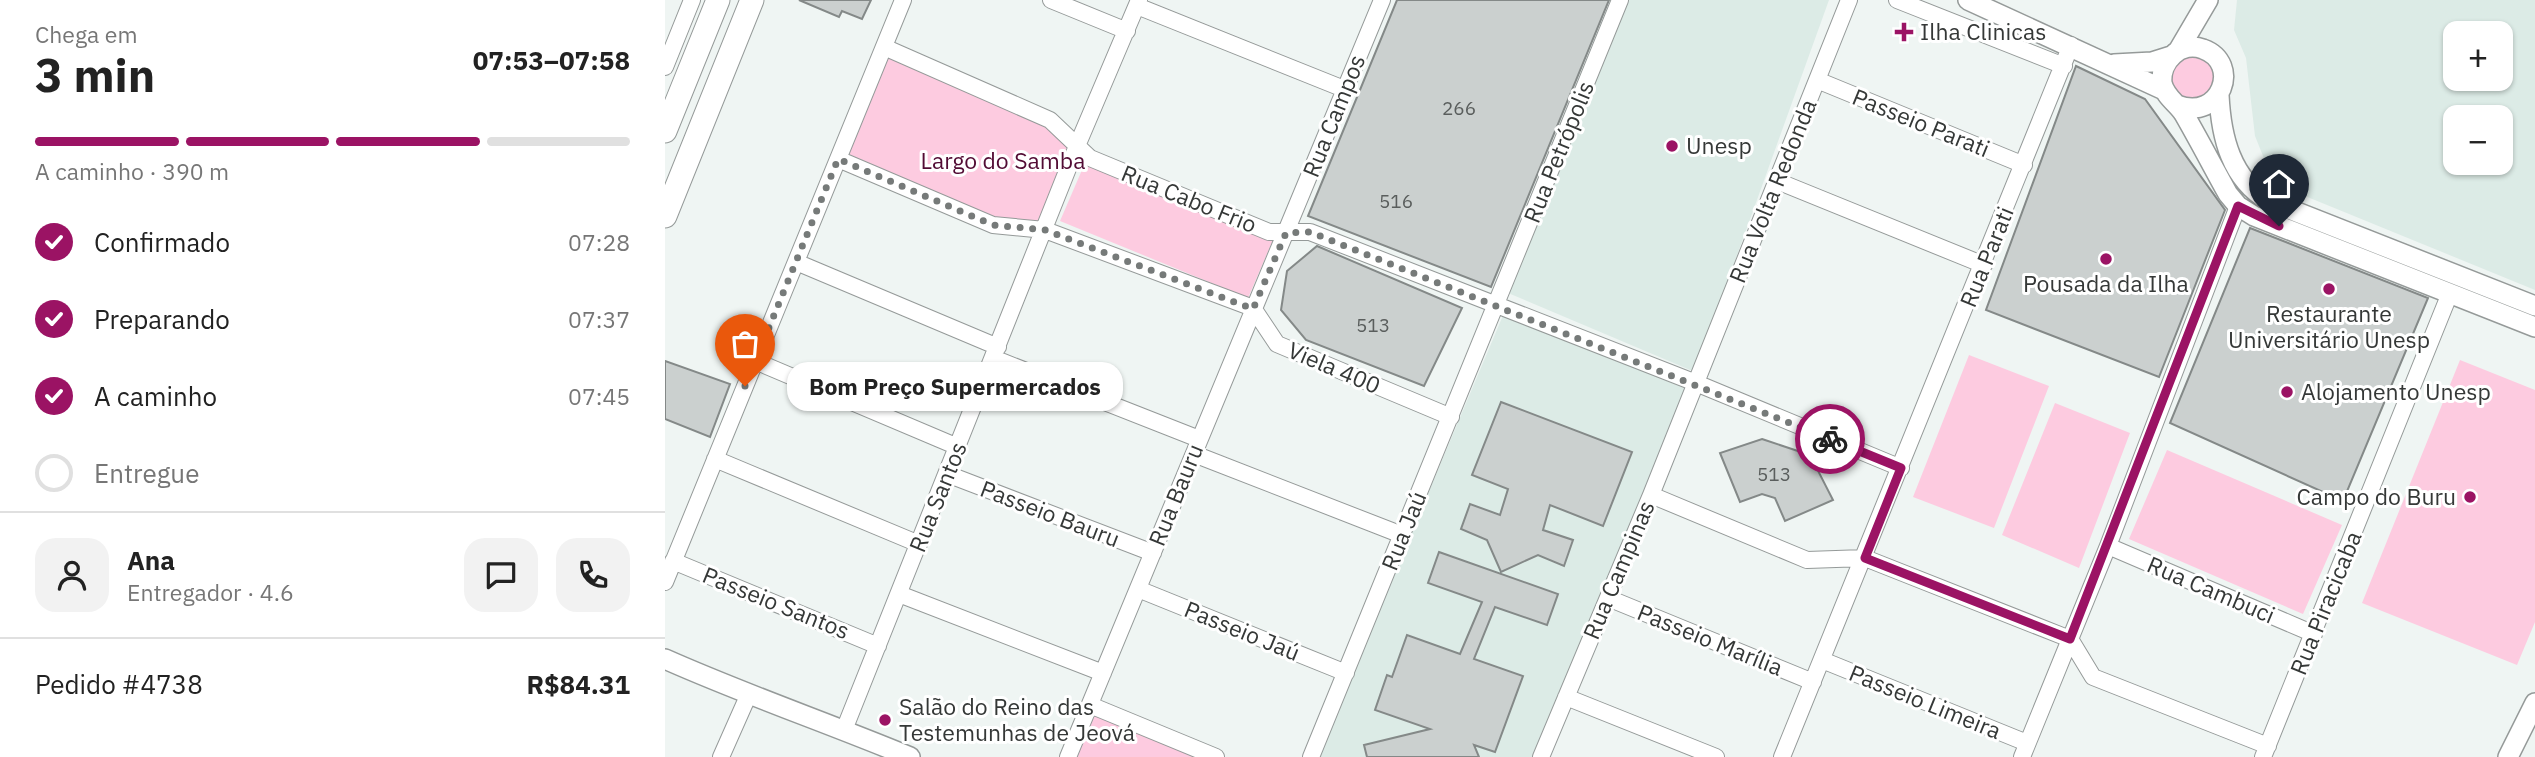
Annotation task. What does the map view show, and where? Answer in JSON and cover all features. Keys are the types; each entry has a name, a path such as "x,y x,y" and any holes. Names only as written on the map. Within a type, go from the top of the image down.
{"main road":[{"path":"665,131 718,0"},
{"path":"665,216 753,0"}],"street":[{"path":"667,58 692,0"},
{"path":"665,582 903,0"},
{"path":"1051,0 1127,31"},
{"name":"Rua Campos","path":"1286,233 1382,0"},
{"name":"Rua Petrópolis","path":"1497,304 1621,0"},
{"name":"Rua Volta Redonda","path":"1696,383 1849,0"},
{"path":"1897,0 2064,66"},
{"path":"1968,0 2071,45 2195,109 2212,102 2219,95"},
{"path":"1138,3 1344,89"},
{"name":"Rua Santos","path":"844,730 1077,146 1138,3"},
{"path":"2205,5 2162,72 2171,97 2228,194 2238,206 2254,216 2535,327"},
{"path":"2205,5 2214,55 2224,78 2219,95 2229,149 2236,169 2251,190 2269,201 2535,306"},
{"name":"Rua Parati","path":"1782,757 1984,265 2071,45"},
{"name":"Rua Cabo Frio","path":"884,47 1051,120 1090,158 1269,232 1310,232 1696,383 1901,468"},
{"path":"2110,64 2152,62 2197,47 2214,55"},
{"name":"Passeio Parati","path":"1817,80 2024,165"},
{"path":"838,159 993,225 1045,230 1253,309"},
{"path":"1777,181 1984,265"},
{"path":"2025,750 2108,546 2238,206"},
{"name":"Rua Bauru","path":"1068,757 1286,233"},
{"path":"796,261 1197,446 1402,535"},
{"name":"Rua Piracicaba","path":"2265,752 2315,634 2450,293"},
{"name":"Rua Jaú","path":"1311,757 1497,304"},
{"name":"Viela 400","path":"1253,309 1277,344 1451,417"},
{"path":"755,361 958,447"},
{"name":"Rua Campinas","path":"1541,757 1696,383"},
{"path":"715,460 919,544"},
{"name":"Passeio Bauru","path":"947,474 1153,553"},
{"path":"1651,495 1807,560 1865,558 2070,639 2093,677 2265,752"},
{"name":"Rua Cambuci","path":"2108,546 2315,634"},
{"name":"Passeio Santos","path":"673,561 878,646"},
{"name":"Passeio Jaú","path":"1138,589 1346,673"},
{"path":"899,594 1103,673"},
{"name":"Passeio Marília","path":"1608,598 1813,682"},
{"path":"665,659 748,696 799,711 910,757"},
{"name":"Passeio Limeira","path":"1822,660 2025,750"},
{"path":"721,757 748,696"},
{"path":"1566,698 1716,757"},
{"path":"2508,757 2535,703"},
{"path":"1090,705 1216,757"}],"shaded area":[{"name":"Unesp","path":"1627,0 1829,0 1695,372 1508,293"},
{"path":"2237,0 2535,0 2535,290 2283,187 2267,166 2255,136 2246,58 2234,30"},
{"path":"1504,313 1686,389 1534,757 1317,757"}],"green space":[{"name":"Largo do Samba","path":"887,54 1047,120 1071,150 1043,223 998,220 846,153"},
{"path":"2192,55 2208,61 2214,77 2208,93 2192,99 2176,93 2170,77 2176,61"},
{"path":"1085,163 1273,240 1248,298 1060,221"},
{"path":"1969,355 2049,386 1994,528 1913,497"},
{"name":"Campo do Buru","path":"2460,360 2535,390 2535,622 2517,665 2362,603"},
{"path":"2055,403 2130,433 2079,568 2002,535"},
{"path":"2167,450 2342,525 2303,614 2129,539"},
{"path":"1095,713 1203,757 1077,757"}],"building":[{"path":"799,0 871,0 862,19 842,11 839,17"},
{"path":"1397,0 1609,0 1491,287 1308,216"},
{"name":"Pousada da Ilha","path":"2076,66 2145,99 2225,210 2159,377 1986,310"},
{"name":"Alojamento Unesp","path":"2250,228 2428,298 2343,501 2170,423"},
{"path":"1317,246 1462,308 1424,386 1306,340 1281,310 1287,271"},
{"path":"665,361 730,384 710,437 665,419"},
{"path":"1501,402 1632,452 1603,526 1550,505 1543,530 1573,540 1564,566 1538,555 1501,572 1487,540 1461,529 1470,504 1500,515 1508,489 1472,475"},
{"path":"1762,439 1810,455 1833,500 1785,521 1775,498 1762,494 1740,502 1720,453"},
{"path":"1439,552 1558,594 1547,625 1495,607 1474,659 1523,676 1495,752 1474,745 1479,757 1367,757 1364,745 1430,729 1375,710 1387,675 1392,677 1407,635 1460,654 1482,602 1428,583"}],"way so far":[{"path":"745,386 838,159 993,225 1045,230 1253,309 1286,233 1310,232 1696,383 1830,439"}],"place":[{"name":"Ilha Clinicas","path":"1904,32"},
{"name":"Unesp","path":"1672,146"},
{"name":"Pousada da Ilha","path":"2106,259"},
{"name":"Restaurante Universitário Unesp","path":"2329,289"},
{"name":"Bom Preço Supermercados","path":"745,386"},
{"name":"Alojamento Unesp","path":"2287,392"},
{"name":"Campo do Buru","path":"2470,497"},
{"name":"Salão do Reino das Testemunhas de Jeová","path":"885,720"}],"route":[{"path":"1830,439 1901,468 1865,558 2070,639 2147,448 2238,206 2279,226"}]}
